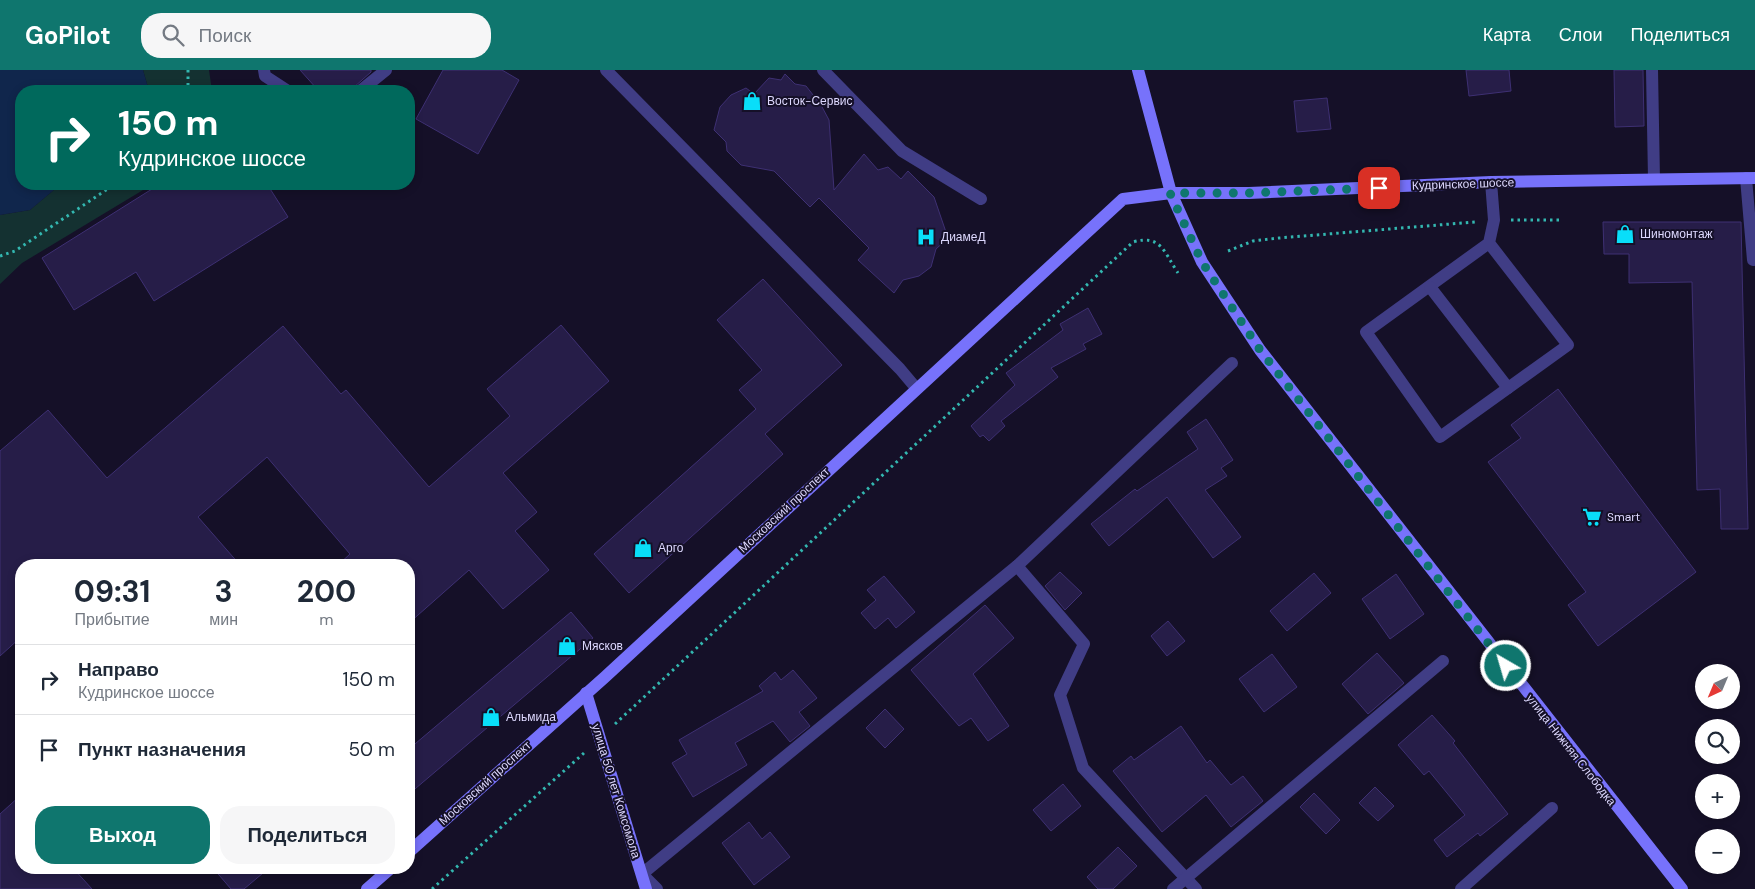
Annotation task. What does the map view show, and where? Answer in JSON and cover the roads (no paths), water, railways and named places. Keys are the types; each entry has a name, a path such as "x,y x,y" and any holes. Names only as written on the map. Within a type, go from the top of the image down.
{"main road":[{"name":"улица Нижняя Слободка","path":"1138,70 1170,193 1206,268 1260,350 1661,865 1682,889"},
{"name":"Кудринское шоссе","path":"1170,193 1249,193 1491,182 1750,178"},
{"name":"Московский проспект","path":"415,847 586,693 1122,199 1170,193"},
{"name":"улица 50 лет Комсомола","path":"586,693 646,889"},
{"path":"372,888 385,874"}],"street":[{"path":"264,70 264,76 278,85"},
{"path":"367,85 386,70"},
{"path":"606,70 916,388"},
{"path":"823,70 902,151 982,199"},
{"path":"1652,70 1654,179"},
{"path":"1750,178 1753,260"},
{"path":"1489,244 1568,345 1440,436 1366,332 1489,244 1494,220 1491,182"},
{"path":"1430,287 1508,388"},
{"path":"657,889 642,874 1017,566 1232,363"},
{"path":"1017,566 1084,644 1060,695 1083,768 1196,889"},
{"path":"1173,889 1443,661"},
{"path":"1461,889 1552,808"}],"water":[{"path":"0,70 143,70 147,85 15,85 15,190 54,190 30,210 0,215"}],"place":[{"name":"Восток-Сервис","path":"752,101"},
{"name":"Шиномонтаж","path":"1625,234"},
{"name":"ДиамеД","path":"926,237"},
{"name":"Smart","path":"1592,517"},
{"name":"Арго","path":"643,548"},
{"name":"Мясков","path":"567,646"},
{"name":"Альмида","path":"491,717"}]}
